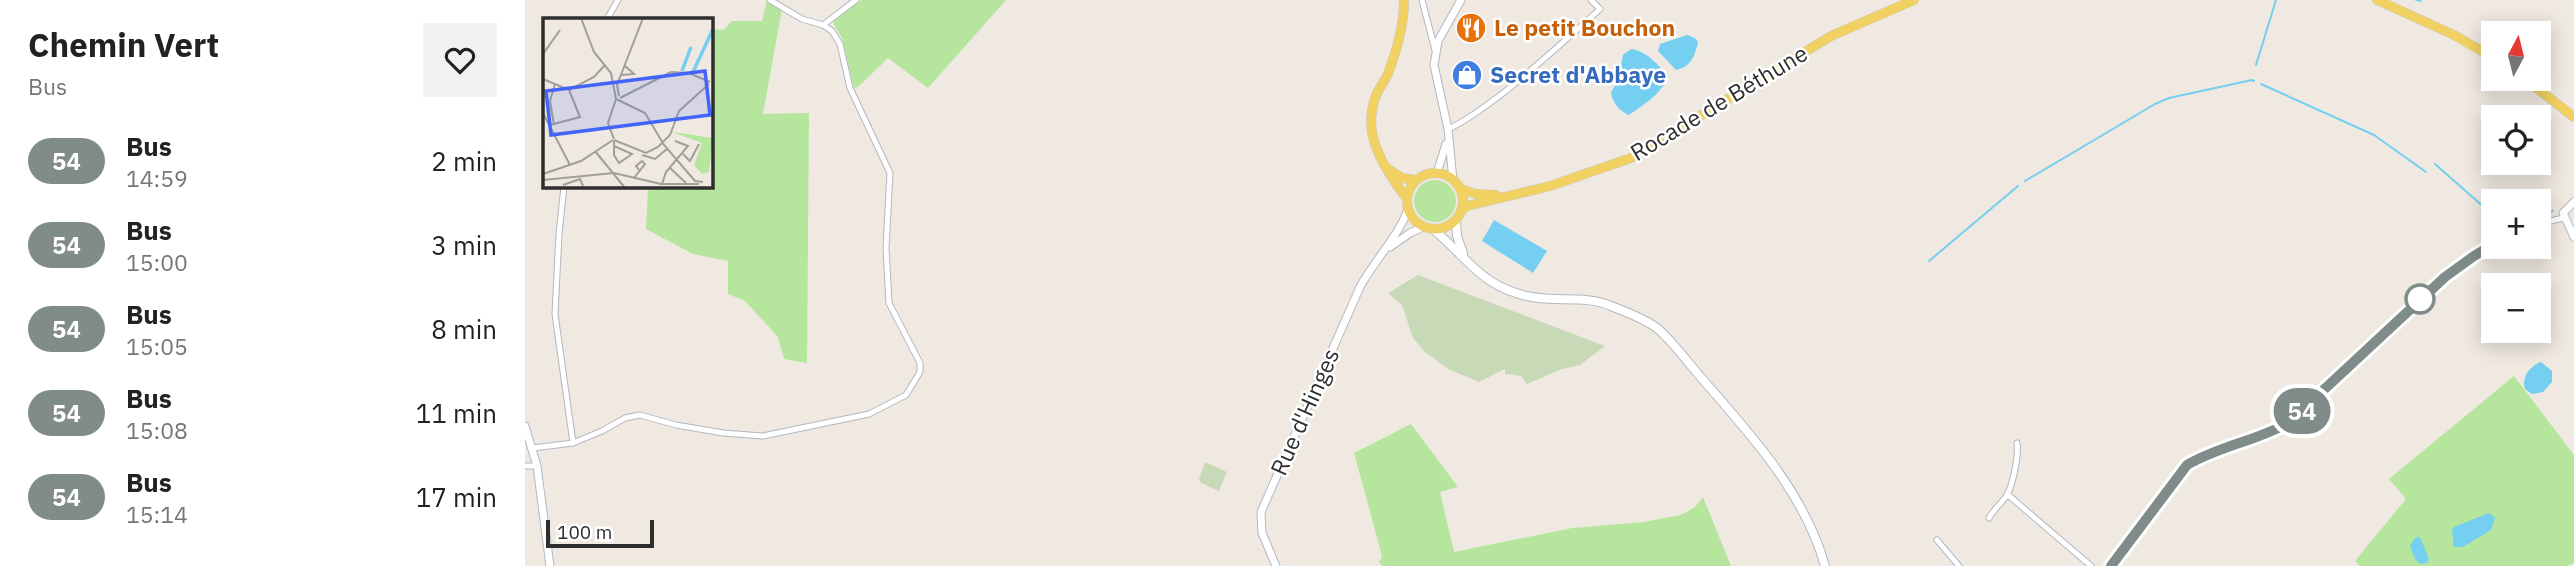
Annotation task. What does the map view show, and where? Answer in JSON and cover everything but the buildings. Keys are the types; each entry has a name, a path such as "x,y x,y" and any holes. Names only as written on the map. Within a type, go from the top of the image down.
{"main road":[{"path":"1386,168 1402,178 1415,180 1429,173 1437,173 1453,180 1463,196 1461,211 1456,220 1442,229 1434,230 1416,223 1408,210 1406,197 1393,181 1374,148 1371,118 1376,96 1387,77 1398,44 1404,22 1404,0"},
{"name":"Rocade de Béthune","path":"1461,211 1467,206 1519,195 1631,158 1831,36 1913,0"},
{"path":"2377,0 2454,35 2481,51"},
{"path":"2540,91 2574,117"},
{"path":"1406,197 1415,180"},
{"name":"Rocade de Béthune","path":"1460,189 1476,194 1519,195"},
{"path":"1456,220 1458,242 1472,268"},
{"path":"1434,230 1485,279 1509,291 1534,298 1579,299 1608,304 1657,328 1765,453 1803,512 1825,566"}],"street":[{"path":"608,18 618,0"},
{"path":"533,448 573,443 625,418 640,415 675,425 763,436 869,414 906,396 915,383 920,372 920,363 894,316 887,295 886,248 890,173 850,88 840,44 832,31 823,25 802,19 770,0"},
{"path":"823,25 856,0"},
{"path":"1422,0 1435,50 1436,82 1448,133 1453,180"},
{"path":"1435,50 1461,0"},
{"path":"1437,173 1448,133 1520,80 1600,9 1591,0"},
{"path":"564,187 555,314 573,443"},
{"path":"2574,202 2564,209 2563,218 2574,237"},
{"name":"Rue d'Hinges","path":"1276,566 1262,533 1261,512 1360,287 1408,210"},
{"path":"2551,221 2563,218"},
{"name":"Rue d'Hinges","path":"1374,262 1394,242 1423,227"},
{"path":"2111,566 2187,465 2203,455 2269,433 2288,423 2445,277 2481,252"},
{"path":"525,426 537,466 550,566"},
{"path":"1989,518 2007,494 2018,453 2017,443"},
{"path":"525,466 537,466"},
{"path":"2007,494 2091,566"},
{"path":"1937,540 1959,566"}],"green space":[{"path":"767,0 782,9 763,114 809,113 807,363 784,359 778,337 745,301 728,294 728,261 693,254 646,229 648,187 712,187 712,29 723,30 732,21 762,21"},
{"path":"862,0 1006,0 928,88 888,58 854,88 842,38 834,25 834,18"},
{"path":"1435,180 1450,186 1456,201 1450,216 1435,222 1420,216 1414,201 1420,186"},
{"path":"1418,275 1605,346 1580,365 1562,369 1527,384 1521,376 1505,374 1505,369 1479,382 1448,369 1425,352 1413,338 1402,305 1388,293"},
{"path":"2514,376 2574,455 2574,563 2568,566 2360,566 2355,561 2406,499 2389,479"},
{"path":"1411,424 1458,487 1440,492 1454,552 1572,528 1644,522 1681,515 1695,507 1703,497 1731,566 1382,566 1379,562 1382,556 1354,453"},
{"path":"1205,462 1227,472 1219,491 1201,483 1199,479"}],"water":[{"path":"1687,35 1698,42 1689,63 1676,70 1658,51 1660,44"},
{"path":"1631,49 1647,56 1668,76 1657,93 1629,115 1617,106 1611,92 1618,81 1623,55"},
{"path":"1494,220 1547,251 1533,273 1482,241"},
{"path":"2541,362 2552,371 2552,382 2543,392 2532,394 2525,389 2525,376 2533,366"},
{"path":"2489,513 2495,518 2491,530 2463,547 2454,547 2454,527"},
{"path":"2420,537 2429,559 2427,563 2420,564 2410,546 2415,538"}],"waterway":[{"path":"2256,65 2276,0"},
{"path":"2416,0 2421,1"},
{"path":"2025,181 2155,104 2169,98 2254,81"},
{"path":"2261,84 2374,135 2426,172"},
{"path":"2435,164 2481,205"},
{"path":"1929,261 2018,186"}],"bus line":[{"name":"54","path":"2111,566 2187,465 2203,455 2269,433 2288,423 2445,277 2481,252"}],"place":[{"name":"Le petit Bouchon","path":"1471,28"},
{"name":"Secret d'Abbaye","path":"1467,75"}]}
